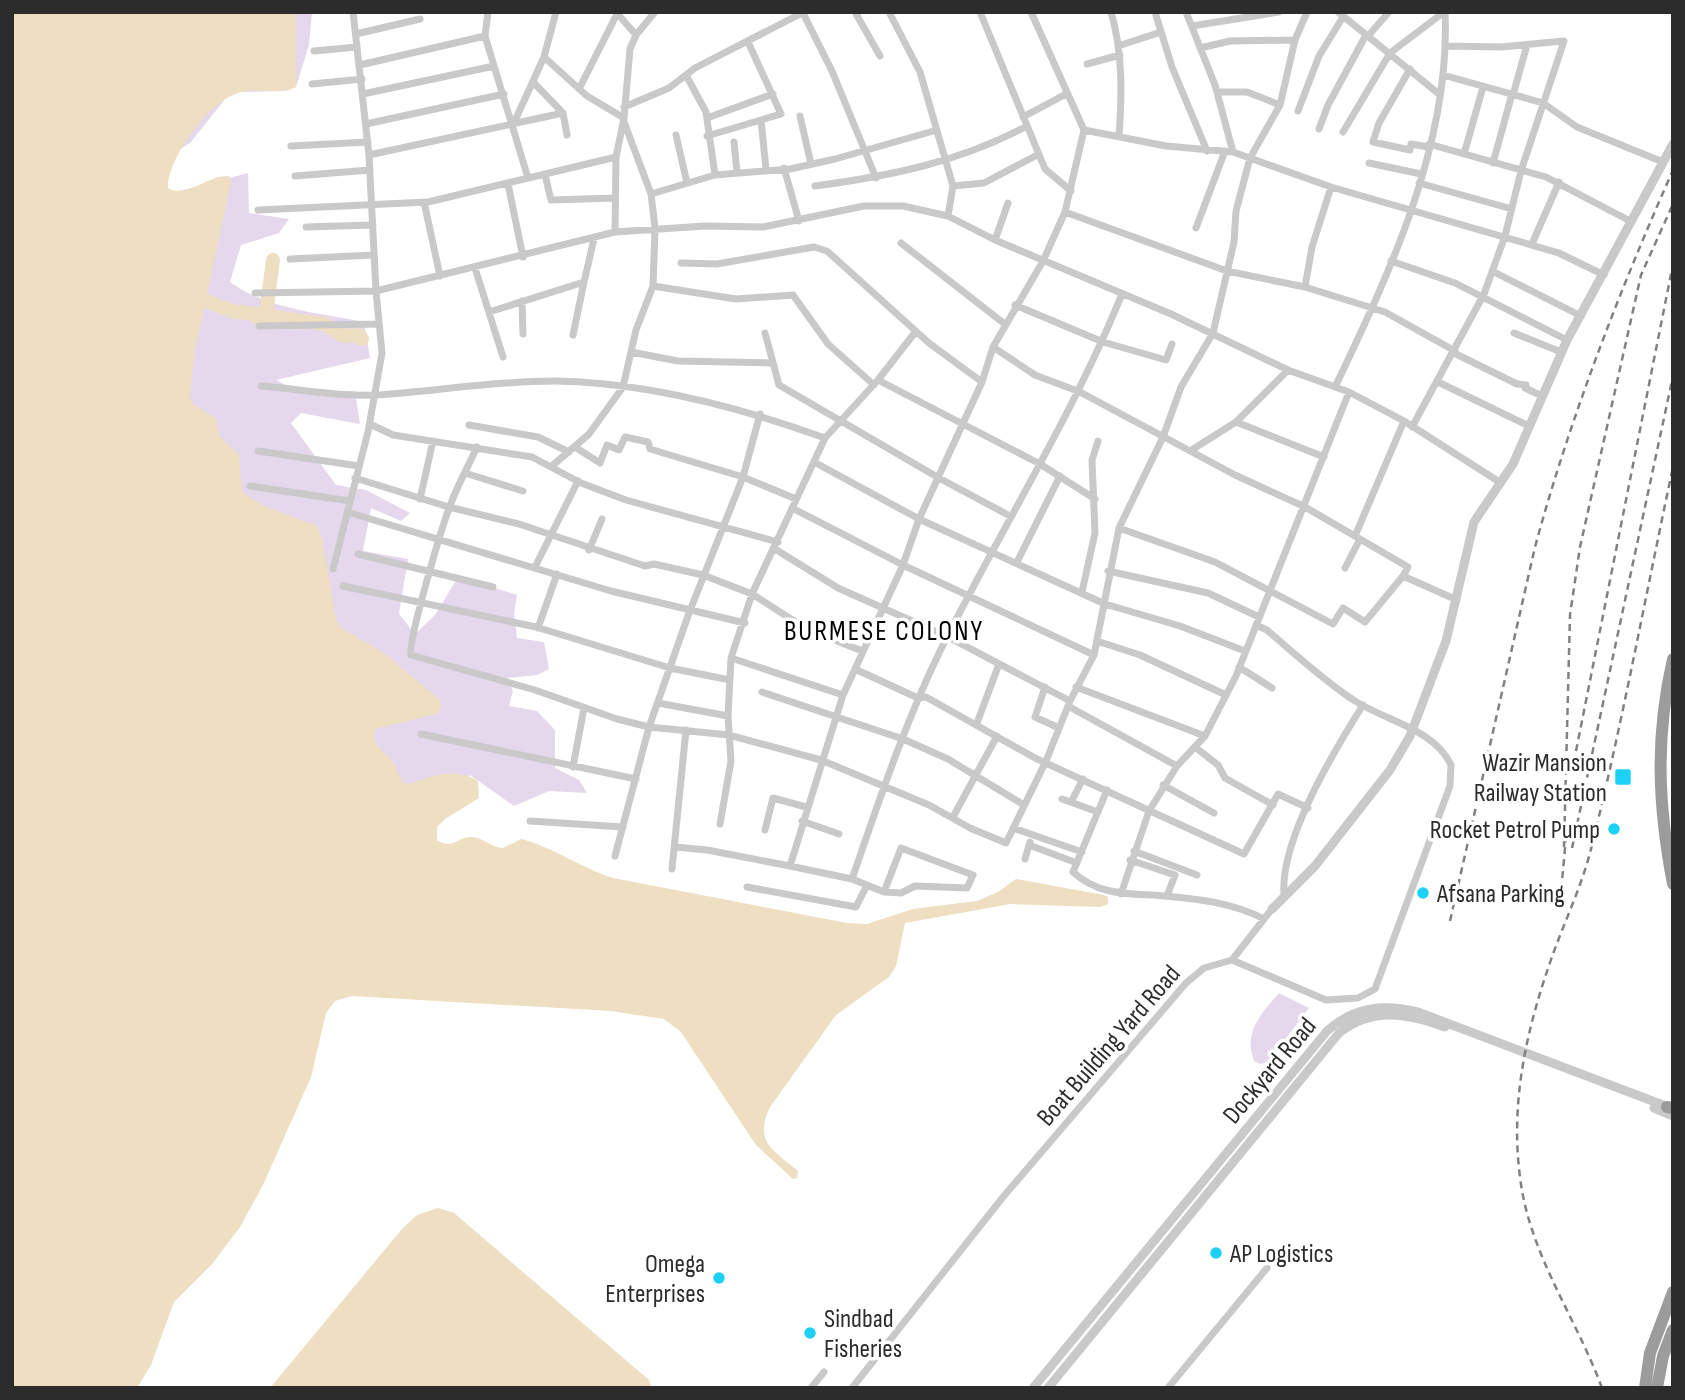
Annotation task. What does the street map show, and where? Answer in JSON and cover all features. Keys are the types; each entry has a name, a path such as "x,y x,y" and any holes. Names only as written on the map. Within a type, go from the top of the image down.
{"highway":[{"path":"1673,659 1661,735 1659,789 1673,884"},
{"path":"1645,1388 1650,1353 1673,1292"},
{"path":"1657,1388 1663,1356 1673,1330"}],"street":[{"path":"333,569 370,424 382,353 368,142 353,12"},
{"path":"488,12 485,36 528,178"},
{"path":"512,125 534,83 556,12"},
{"path":"615,232 616,157 624,120 630,49 647,16 655,12"},
{"path":"855,12 880,56"},
{"path":"888,12 920,72 953,186 948,216"},
{"path":"980,12 1045,169 1071,191"},
{"path":"790,866 806,807 843,695 904,565 919,519 982,382 993,347 1043,261 1065,212 1071,191 1084,130 1031,12"},
{"path":"1111,12 1118,46 1122,91 1119,136"},
{"path":"1155,12 1172,67 1207,151"},
{"path":"1186,12 1217,92 1229,152 1195,228"},
{"path":"1192,26 1279,12"},
{"path":"477,447 449,508 408,649 411,655 535,690 649,727 729,736 821,760 953,817 1006,844 1046,761 1076,687 1094,655 1105,604 1108,571 1119,528 1139,493 1181,387 1213,333 1227,271 1236,211 1251,159 1280,105 1295,40 1307,12"},
{"path":"1319,129 1328,106 1367,35 1389,12"},
{"path":"1335,387 1372,309 1411,211 1440,94 1447,46 1444,12"},
{"path":"1343,132 1390,53 1444,12"},
{"path":"579,89 617,13 636,35"},
{"path":"624,107 669,88 719,55 803,13 832,71 876,178"},
{"path":"1298,111 1319,55 1340,15 1440,94"},
{"path":"356,34 420,19"},
{"path":"1118,46 1161,32"},
{"path":"360,65 485,36"},
{"path":"1200,48 1230,41 1295,40"},
{"path":"1412,427 1482,298 1505,236 1521,171 1564,41 1527,45 1447,46"},
{"path":"707,136 781,114 748,42"},
{"path":"1493,163 1527,45"},
{"path":"314,51 357,47"},
{"path":"1087,64 1119,55"},
{"path":"544,57 579,89 624,120 651,194 655,228 653,286 623,387 589,434 552,466"},
{"path":"363,94 494,66"},
{"path":"1410,69 1379,123 1373,142 1410,150 1411,144 1429,145 1559,182 1632,222"},
{"path":"686,75 705,106 707,136 715,176"},
{"path":"1443,75 1543,103 1577,127 1663,162"},
{"path":"312,84 362,79"},
{"path":"534,83 563,113 566,135"},
{"path":"1464,154 1483,86"},
{"path":"1217,92 1247,92 1280,105"},
{"path":"366,124 504,94"},
{"path":"707,118 773,94"},
{"path":"1023,117 1066,94"},
{"path":"369,156 563,113"},
{"path":"800,116 811,164"},
{"path":"761,120 765,169"},
{"path":"814,186 876,178 946,162 996,143 1027,126"},
{"path":"651,194 715,176 811,164 937,130"},
{"path":"1084,130 1207,151 1229,152 1331,187 1532,244 1559,253 1604,275"},
{"path":"676,135 687,183"},
{"path":"291,146 368,142"},
{"path":"734,142 737,173"},
{"path":"1256,625 1267,630 1324,679 1363,705 1412,730 1447,757 1452,778 1375,989 1357,998 1326,1000 1232,960 1284,894 1315,866 1390,770 1412,730 1457,600 1474,522 1513,464 1540,395 1567,340 1673,144"},
{"path":"953,186 984,183 1039,154"},
{"path":"258,210 424,202 616,157"},
{"path":"1368,163 1512,209"},
{"path":"785,168 799,221"},
{"path":"295,176 370,170"},
{"path":"545,174 551,200 615,198"},
{"path":"1532,244 1559,182"},
{"path":"508,184 523,257"},
{"path":"1305,287 1311,247 1331,187"},
{"path":"424,202 440,276"},
{"path":"995,240 1008,203"},
{"path":"255,293 376,291 523,257 615,232 655,228 763,227 872,205 902,206 948,216 995,240 1213,333 1288,370 1349,392 1404,421 1500,483"},
{"path":"1065,212 1227,271 1305,287 1385,312 1455,352 1517,384 1519,382 1526,385 1525,388 1540,395"},
{"path":"306,227 373,225"},
{"path":"573,335 594,239"},
{"path":"901,243 1006,325"},
{"path":"681,263 717,264 814,247 827,251 916,331 982,382"},
{"path":"290,259 374,255"},
{"path":"1391,261 1455,283 1567,340"},
{"path":"475,268 503,357"},
{"path":"1492,271 1581,316"},
{"path":"489,312 583,282"},
{"path":"653,286 736,299 793,295 828,344 876,383 1040,464 1095,499"},
{"path":"852,880 918,698 1010,516 1080,392 1122,294"},
{"path":"522,301 523,334"},
{"path":"1015,305 1103,342 1166,360 1172,344"},
{"path":"259,326 378,324"},
{"path":"720,824 731,761 727,716 731,658 745,623 752,594 825,438 876,383 916,331"},
{"path":"765,333 779,384 939,478 1010,516"},
{"path":"1514,333 1561,352"},
{"path":"993,347 1035,375 1080,392 1235,475 1305,507 1408,567 1365,622 1343,608 1333,624 1215,562 1119,528"},
{"path":"632,352 678,361 772,363"},
{"path":"1190,451 1236,422 1288,370"},
{"path":"261,386 376,395 485,383 556,381 623,387 760,414 825,438"},
{"path":"1438,382 1527,425"},
{"path":"1121,894 1130,860 1149,811 1177,766 1205,736 1239,667 1349,392"},
{"path":"615,856 649,727 703,575 725,527 743,477 760,414"},
{"path":"1345,568 1404,421"},
{"path":"1236,422 1324,457"},
{"path":"370,424 393,435 532,457 578,481 626,500 725,527 777,545 838,588 948,637 1045,687 1069,704 1177,766"},
{"path":"469,425 538,436 600,463 607,445 619,450 625,437 648,442 650,449 743,477 796,499"},
{"path":"420,499 433,441"},
{"path":"1082,592 1095,533 1092,460 1098,441"},
{"path":"258,451 359,466"},
{"path":"814,462 919,519 1105,604 1180,626 1245,651"},
{"path":"465,473 523,491"},
{"path":"1017,562 1060,476"},
{"path":"355,478 449,508 551,535 589,550 645,566 654,564 703,575 752,594 805,628 862,651"},
{"path":"535,566 578,481"},
{"path":"250,486 350,501"},
{"path":"792,508 904,565 1094,655"},
{"path":"347,512 439,541 535,566 611,591 745,623"},
{"path":"589,550 602,519"},
{"path":"358,554 492,587"},
{"path":"1108,571 1208,593 1259,617"},
{"path":"538,628 557,574"},
{"path":"1403,576 1457,600"},
{"path":"343,586 538,628 670,668 730,680"},
{"path":"1097,640 1140,655 1226,695"},
{"path":"731,658 843,695"},
{"path":"977,723 999,664"},
{"path":"1239,667 1272,688"},
{"path":"855,669 918,698 926,697 1046,761 1244,854 1278,794 1308,808"},
{"path":"1045,687 1035,717 1059,728"},
{"path":"1076,687 1205,736"},
{"path":"762,692 902,739 948,759 1024,805"},
{"path":"658,704 727,716"},
{"path":"1284,894 1282,873 1308,808 1329,759 1363,705"},
{"path":"573,767 584,708"},
{"path":"672,869 676,805 686,730"},
{"path":"421,734 636,779"},
{"path":"953,817 997,736"},
{"path":"1195,747 1218,765 1225,778 1273,804"},
{"path":"1071,802 1083,779"},
{"path":"1163,785 1214,813"},
{"path":"1107,790 1073,872 1082,881 1121,894 1167,896 1234,906 1264,919"},
{"path":"765,830 773,799 806,807"},
{"path":"1062,799 1098,812"},
{"path":"530,821 623,827"},
{"path":"802,821 839,834"},
{"path":"1013,828 1082,852"},
{"path":"1024,859 1034,835"},
{"path":"1029,845 1077,863"},
{"path":"675,847 790,866 852,880 884,892 901,893 915,886 967,888 973,875 901,848 884,892"},
{"path":"1134,851 1196,875"},
{"path":"1130,860 1175,875 1167,896"},
{"path":"747,887 856,907 867,885"},
{"name":"Boat Building Yard Road","path":"852,1388 1003,1198 1186,983 1204,968 1232,960"},
{"name":"Dockyard Road","path":"1048,1388 1148,1256 1327,1031 1353,1013 1370,1007 1395,1007 1439,1019 1667,1109"},
{"name":"Dockyard Road","path":"1032,1388 1148,1256"},
{"path":"1168,1388 1266,1268"},
{"path":"811,1388 824,1372"}],"shaded area":[{"path":"12,12 312,12 309,45 296,87 286,91 240,92 226,98 190,143 138,174 176,192 248,173 249,213 289,219 279,233 241,245 230,282 277,304 364,322 370,358 276,380 299,392 355,391 360,424 301,413 291,423 336,485 366,490 410,513 401,521 371,508 363,551 408,559 399,614 415,634 435,615 458,577 517,595 514,613 517,638 544,642 549,669 537,675 507,678 513,691 509,706 537,711 555,730 555,768 579,780 587,793 549,791 514,806 470,775 455,798 126,819"},
{"path":"12,12 296,12 296,87 283,91 241,92 217,105 193,132 174,162 169,176 168,189 176,191 221,177 229,176 231,182 194,354 190,398 193,404 216,419 219,436 239,455 242,492 264,506 317,526 322,539 336,620 342,628 385,654 440,700 441,707 437,714 375,729 374,735 378,747 393,762 402,782 408,784 452,774 461,774 478,781 479,798 437,827 437,840 450,844 474,837 503,848 521,839 613,878 847,923 867,924 913,909 977,901 998,892 1016,879 1104,895 1108,897 1108,904 1100,907 1010,904 905,923 896,966 889,977 836,1015 770,1107 764,1129 765,1137 773,1150 798,1171 797,1178 793,1179 756,1145 681,1032 664,1019 611,1011 352,996 335,1001 326,1013 311,1077 263,1185 240,1227 212,1264 174,1302 151,1365 137,1388 12,1388"},
{"path":"1279,993 1309,1008 1269,1061 1261,1064 1254,1061 1251,1051 1252,1032 1260,1016"},
{"path":"438,1208 454,1213 649,1380 652,1388 270,1388 402,1229 417,1215"}],"waterway":[{"path":"257,317 266,314 273,260"},
{"path":"187,294 232,311 324,324 342,335 360,336 362,339"}],"railway":[{"path":"1450,921 1535,547 1549,499 1597,356 1673,170"},
{"path":"1564,847 1570,615 1580,547 1641,275 1673,204"},
{"path":"1576,751 1673,264"},
{"path":"1572,848 1673,376"},
{"path":"1602,1388 1543,1259 1525,1205 1517,1148 1519,1092 1535,1009 1592,845 1673,467"},
{"path":"1560,902 1566,838"}],"place":[{"name":"Wazir Mansion Railway Station","path":"1623,777"},
{"name":"Rocket Petrol Pump","path":"1614,829"},
{"name":"Afsana Parking","path":"1423,893"},
{"name":"AP Logistics","path":"1216,1253"},
{"name":"Omega Enterprises","path":"719,1278"},
{"name":"Sindbad Fisheries","path":"810,1333"}],"district":[{"name":"BURMESE COLONY","path":"884,630"}]}
